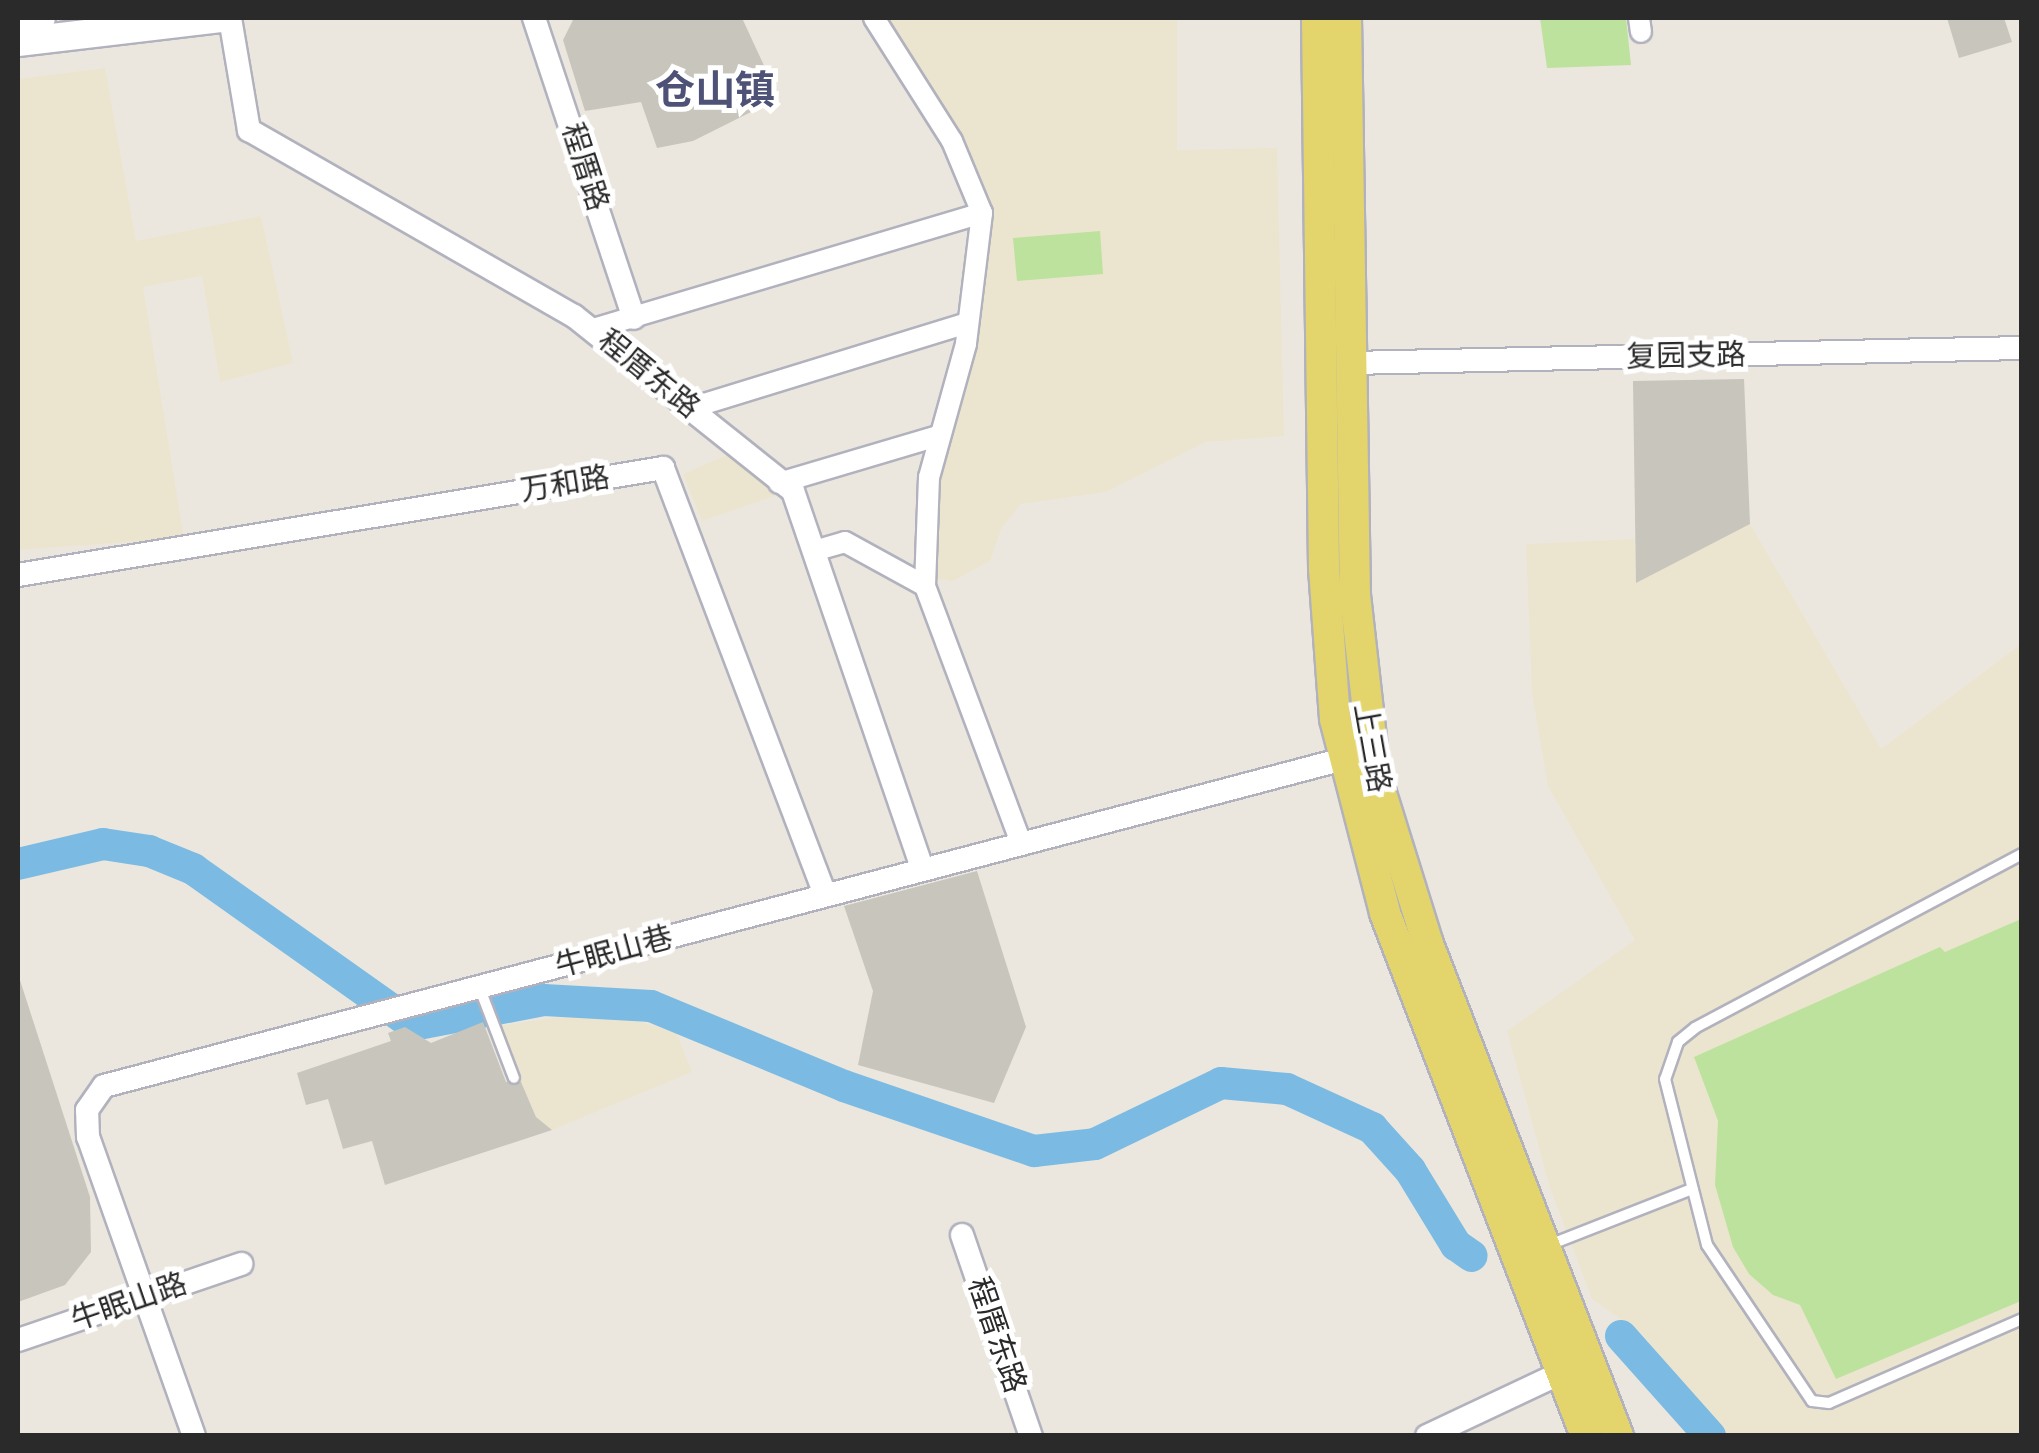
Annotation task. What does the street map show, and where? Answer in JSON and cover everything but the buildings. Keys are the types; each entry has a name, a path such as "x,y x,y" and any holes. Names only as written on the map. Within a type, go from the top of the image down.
{"main road":[{"path":"18,21 41,18"},
{"path":"18,42 220,18"},
{"name":"上三路","path":"1317,18 1324,586 1343,759 1385,913 1586,1436"},
{"name":"上三路","path":"1346,18 1356,633 1382,807 1543,1247 1618,1436"}],"street":[{"name":"程厝东路","path":"230,18 249,130 593,329 793,491 922,867"},
{"name":"程厝路","path":"534,18 634,318"},
{"path":"874,18 952,141 982,213 967,323 928,486 925,586 1020,840"},
{"path":"593,329 982,213"},
{"path":"692,408 967,323"},
{"name":"复园支路","path":"1350,363 2022,348"},
{"path":"779,483 938,436"},
{"name":"万和路","path":"18,575 662,468 825,894"},
{"path":"814,551 845,542 925,586"},
{"name":"牛眠山巷","path":"194,1436 88,1137 94,1096 118,1080 481,993 1020,840 1343,759"},
{"name":"程厝东路","path":"962,1235 1032,1436"},
{"name":"牛眠山路","path":"18,1340 241,1264"},
{"path":"1427,1436 1561,1374"}],"lane":[{"path":"2022,854 1678,1042 1665,1079 1707,1246 1820,1404 2022,1319"},
{"path":"481,993 514,1078"},
{"path":"1543,1247 1692,1190"}],"shaded area":[{"path":"880,18 1177,18 1177,150 1277,148 1284,436 1206,442 1106,492 1021,504 1001,529 990,561 953,581 931,578 929,533 986,204"},
{"path":"105,68 136,241 261,216 293,363 220,382 202,276 143,287 184,538 18,550 18,79"},
{"path":"736,451 786,492 702,521 683,474"},
{"path":"1750,524 1881,749 2021,644 2021,1435 1720,1435 1643,1335 1592,1299 1550,1188 1507,1031 1635,940 1548,786 1532,694 1526,544 1634,539 1637,582"},
{"path":"601,1011 676,1032 692,1072 552,1130 536,1117 497,1026"}],"green space":[{"path":"1540,18 1626,18 1631,65 1547,68"},
{"path":"1100,231 1103,274 1017,281 1013,238"},
{"path":"2021,919 2021,1301 1836,1379 1800,1305 1773,1295 1749,1274 1733,1247 1715,1185 1718,1121 1694,1057 1940,947 1945,952"}],"waterway":[{"path":"18,864 103,844 149,851 193,869 413,1025 544,1000 651,1006 844,1086 1034,1151 1095,1144 1221,1083 1287,1089 1372,1128 1410,1170 1456,1245 1472,1256"},
{"path":"1621,1336 1710,1436"}],"district":[{"name":"仓山镇","path":"715,90"}]}
